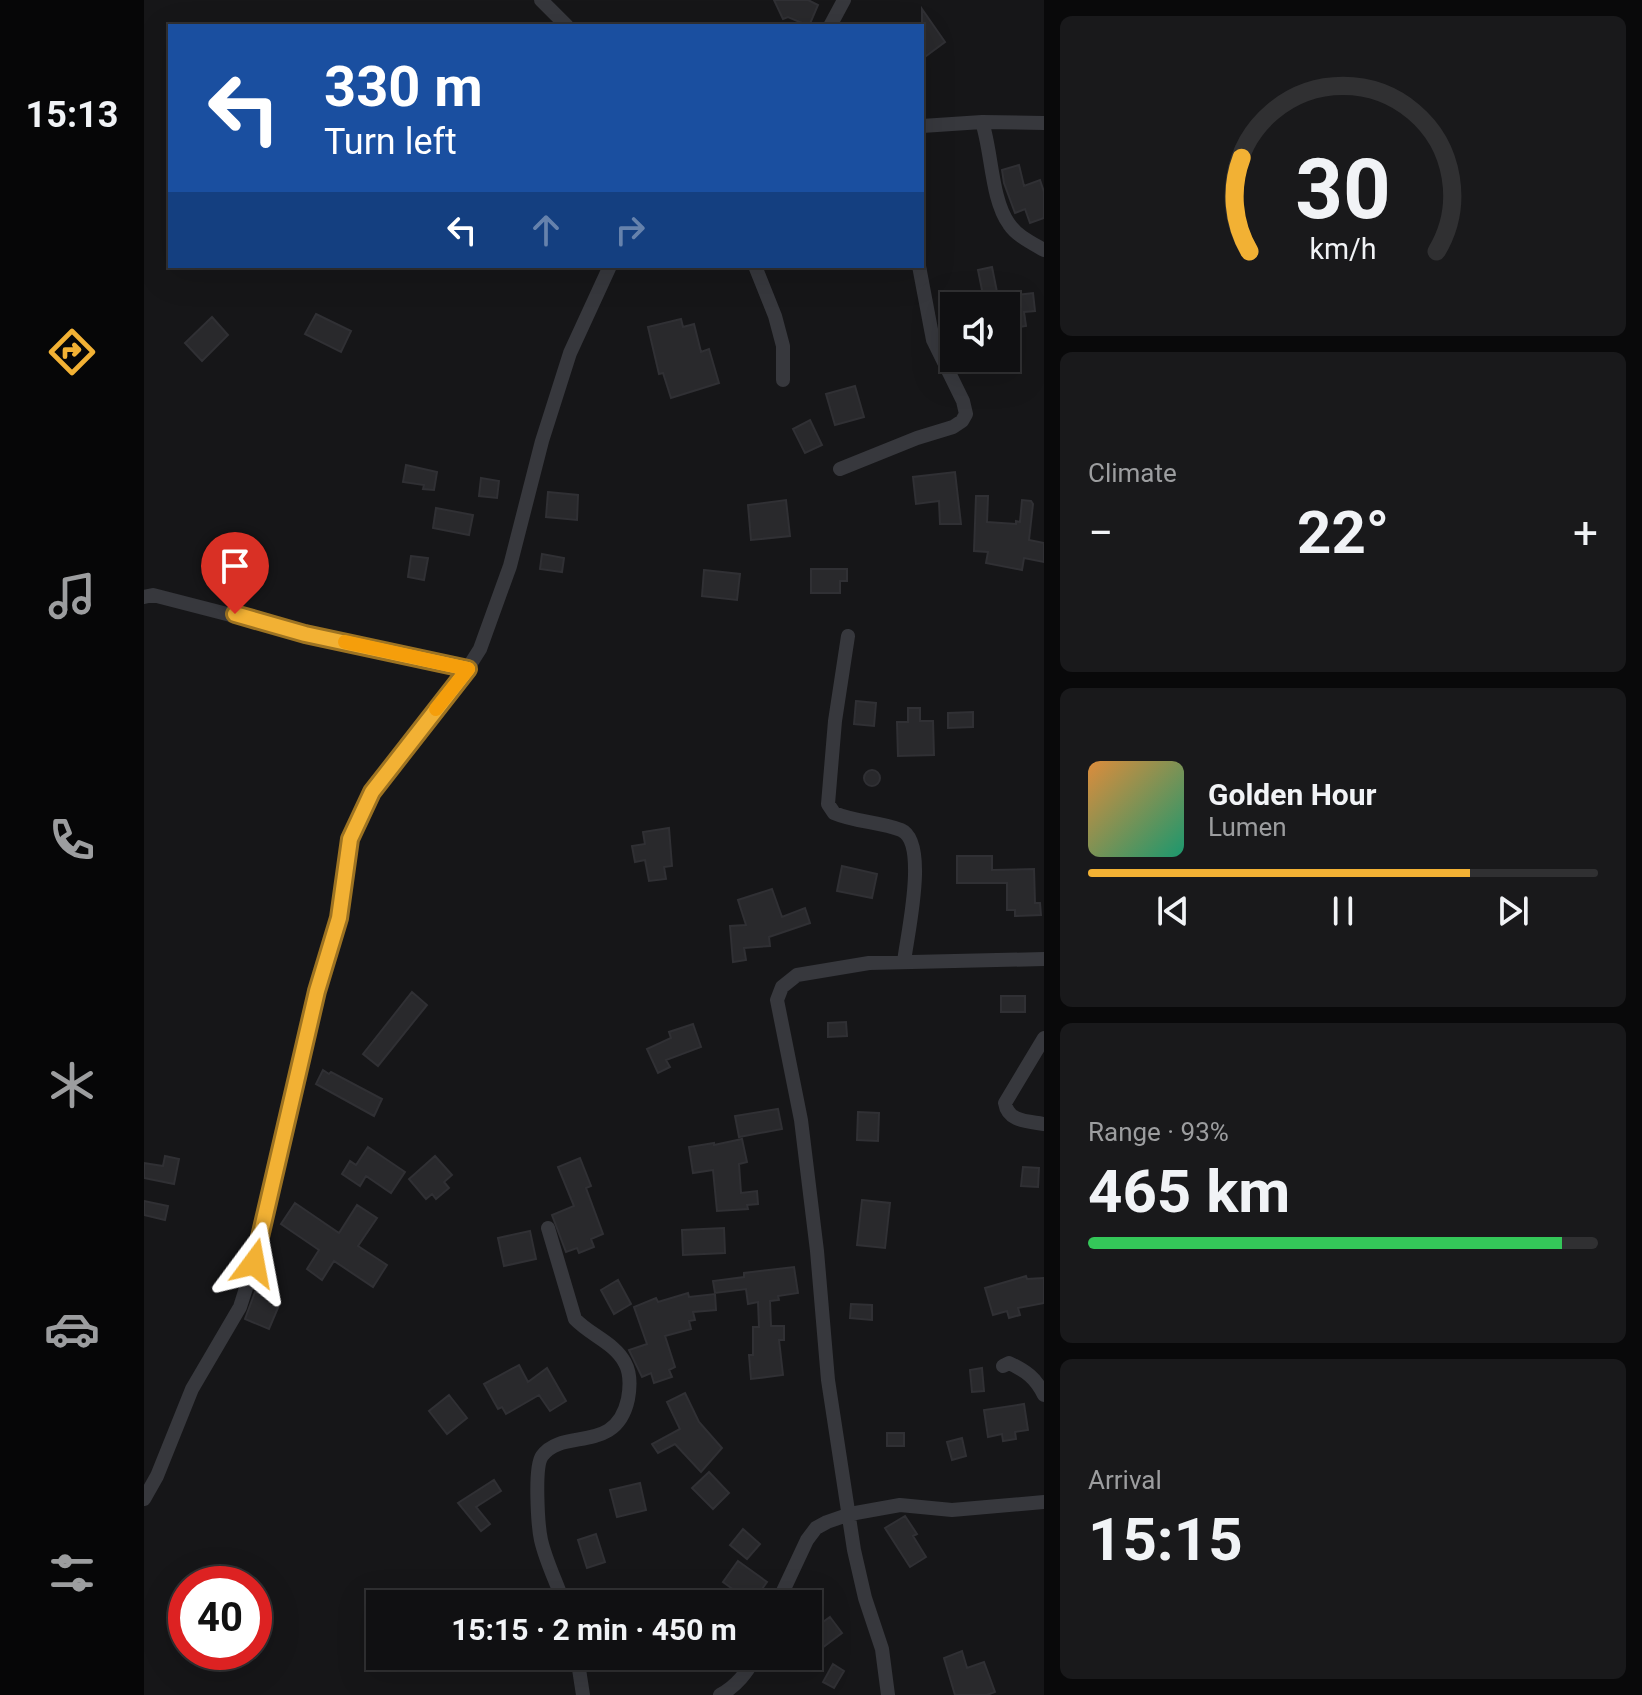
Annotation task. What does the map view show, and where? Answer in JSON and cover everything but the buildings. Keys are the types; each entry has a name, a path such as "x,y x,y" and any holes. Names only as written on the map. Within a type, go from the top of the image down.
{"street":[{"path":"541,0 565,24"},
{"path":"831,24 844,0"},
{"path":"982,122 1001,211 1010,227 1044,250"},
{"path":"924,126 982,122 1044,123"},
{"path":"144,1499 157,1476 192,1389 240,1307 254,1263 317,991 339,918 350,839 372,792 468,669 480,649 510,566 542,441 570,353 609,268"},
{"path":"756,268 783,346 783,380"},
{"path":"840,469 953,427 966,414 963,401 933,340 919,268"},
{"path":"144,597 153,595 305,634 468,669"},
{"path":"848,636 835,721 828,804 834,813 903,831 913,841 916,861 904,962"},
{"path":"888,1695 882,1649 865,1598 828,1380 801,1120 777,1000 782,987 797,975 869,963 1044,959"},
{"path":"1044,1038 1005,1103 1012,1118 1044,1124"},
{"path":"548,1228 575,1319 606,1342 625,1363 631,1387 626,1410 603,1435 560,1445 540,1458 541,1539 559,1590"},
{"path":"1003,1366 1009,1363 1026,1372 1038,1383 1044,1395"},
{"path":"784,1590 807,1540 816,1528 850,1514 900,1505 952,1510 1044,1502"},
{"path":"579,1670 583,1695"},
{"path":"720,1695 729,1691 748,1670"}],"slow traffic":[{"path":"345,642 468,669 436,709"}],"route":[{"path":"235,614 305,634 468,669 372,792 350,839 339,918 317,991 254,1263"}]}
